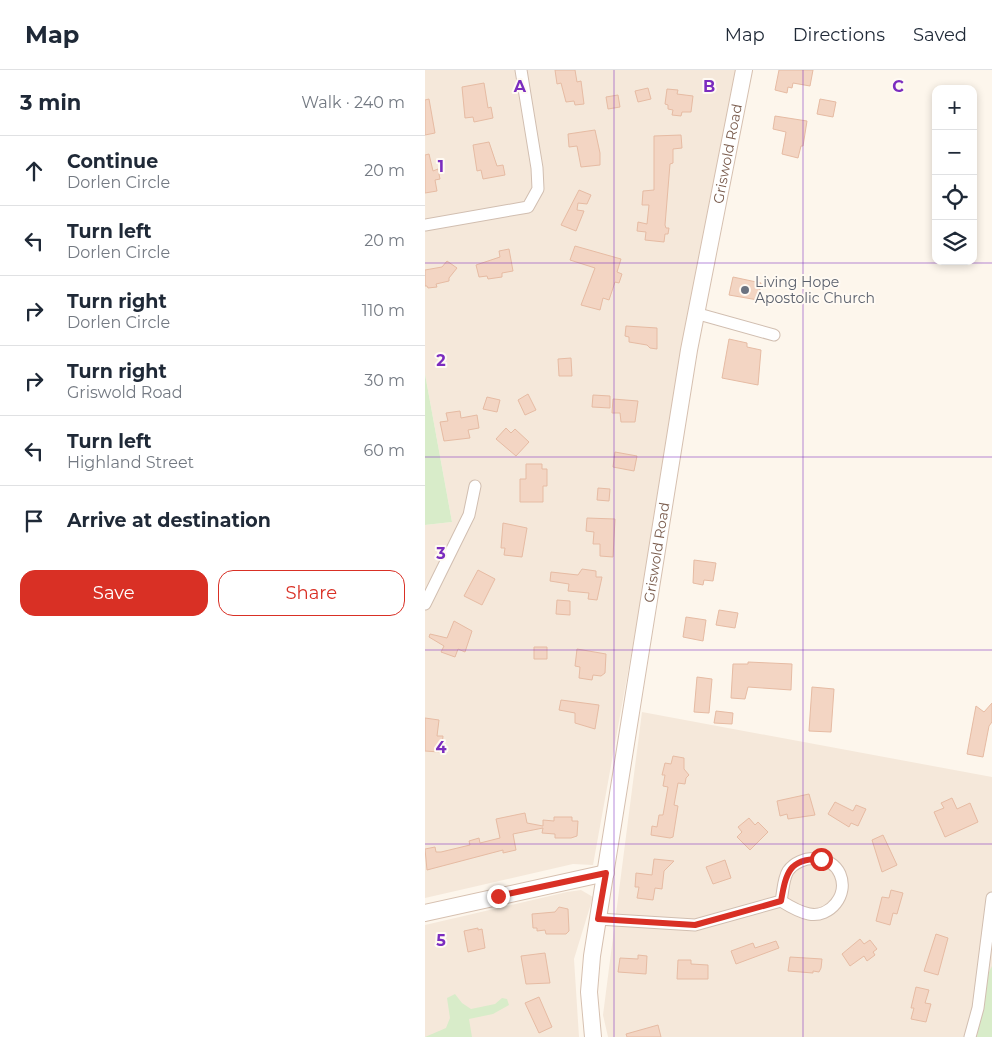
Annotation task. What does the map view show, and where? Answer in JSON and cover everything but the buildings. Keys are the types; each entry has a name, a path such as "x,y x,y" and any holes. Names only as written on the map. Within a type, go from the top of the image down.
{"street":[{"path":"425,225 528,207 539,189 521,70"},
{"name":"Griswold Road","path":"593,1037 589,992 598,919 695,313 744,70"},
{"path":"695,313 774,335"},
{"path":"425,604 469,515 475,486"},
{"path":"598,919 695,925 781,901 809,914 820,914 832,908 839,900 842,887 840,874 832,864 821,859 807,859 798,862 788,871 781,901"},
{"path":"425,913 606,873"},
{"path":"970,1037 978,1008 992,898"}],"shaded area":[{"path":"425,70 737,70 593,865 573,864 425,898 425,525 452,522 425,374"},
{"path":"642,712 992,777 992,994 981,1037 608,1037 603,1015"},
{"path":"581,890 593,897 574,959 579,1037 425,1037 425,925"}],"green space":[{"path":"425,374 452,522 425,525"},
{"path":"992,966 992,1037 977,1037 988,974"},
{"path":"455,994 462,1003 471,1009 495,1004 502,998 507,999 509,1005 493,1014 469,1019 472,1037 425,1037 446,1028 450,1018 447,998"}],"place":[{"name":"Living Hope Apostolic Church","path":"745,290"}],"route":[{"path":"498,896 606,873 598,919 695,925 781,901 788,871 798,862 807,859 821,859"}]}
